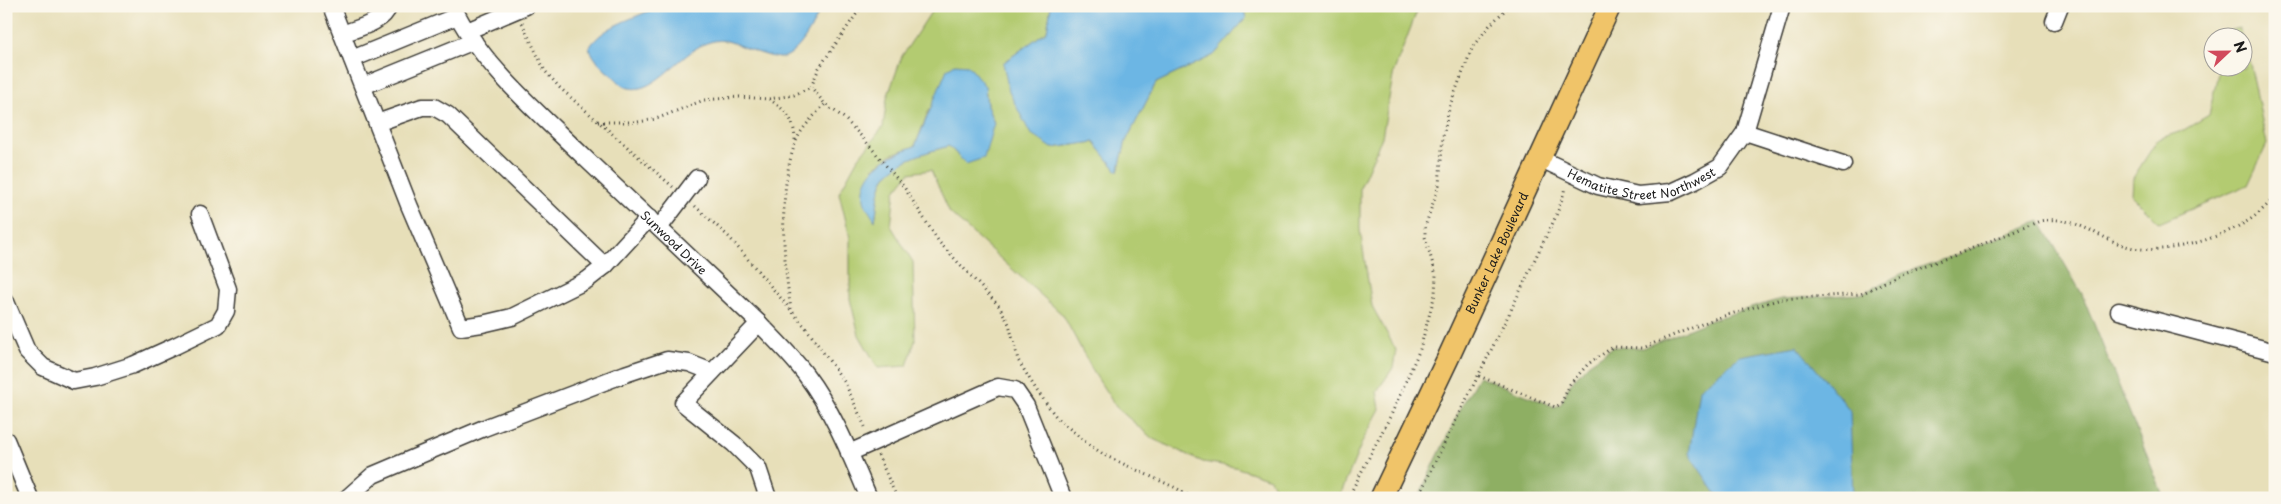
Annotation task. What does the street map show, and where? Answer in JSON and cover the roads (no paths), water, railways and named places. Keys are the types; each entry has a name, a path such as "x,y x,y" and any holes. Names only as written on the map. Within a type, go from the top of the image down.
{"main road":[{"name":"Bunker Lake Boulevard","path":"1381,498 1541,158 1610,6"}],"street":[{"path":"331,6 461,327 512,317 587,280 684,196 697,178"},
{"path":"342,34 375,21 387,12 389,6"},
{"name":"Hematite Street Northwest","path":"1541,158 1598,186 1638,195 1671,192 1720,167 1745,132 1782,6"},
{"path":"352,59 455,11"},
{"name":"Sunwood Drive","path":"455,11 470,36 506,80 760,323 807,376 830,415 869,498"},
{"path":"363,86 523,13"},
{"path":"377,123 422,107 434,108 448,115 605,266"},
{"path":"1745,132 1843,164"},
{"path":"6,302 27,351 43,367 74,380 95,377 133,365 218,325 226,311 228,289 200,214"},
{"path":"2119,311 2275,352"},
{"path":"760,323 683,403 734,444 758,468 768,498"},
{"path":"347,498 373,475 484,428 625,374 667,360 689,363 712,372"},
{"path":"849,453 998,387 1015,390 1026,406 1063,498"},
{"path":"6,440 30,498"}],"water":[{"path":"659,6 822,6 806,37 794,52 787,56 777,58 719,40 700,46 649,85 629,88 621,84 603,68 589,48 595,40 611,28"},
{"path":"1051,6 1243,6 1246,18 1214,55 1156,83 1126,141 1118,172 1094,142 1052,148 1030,133 1009,92 1003,63 1047,31"},
{"path":"955,64 968,65 985,86 987,106 994,123 984,158 966,164 949,146 921,154 902,163 887,175 882,183 875,221 864,200 864,189 867,179 879,164 915,146 947,69"},
{"path":"1797,346 1850,410 1853,498 1719,498 1689,454 1699,389 1740,356"}]}
